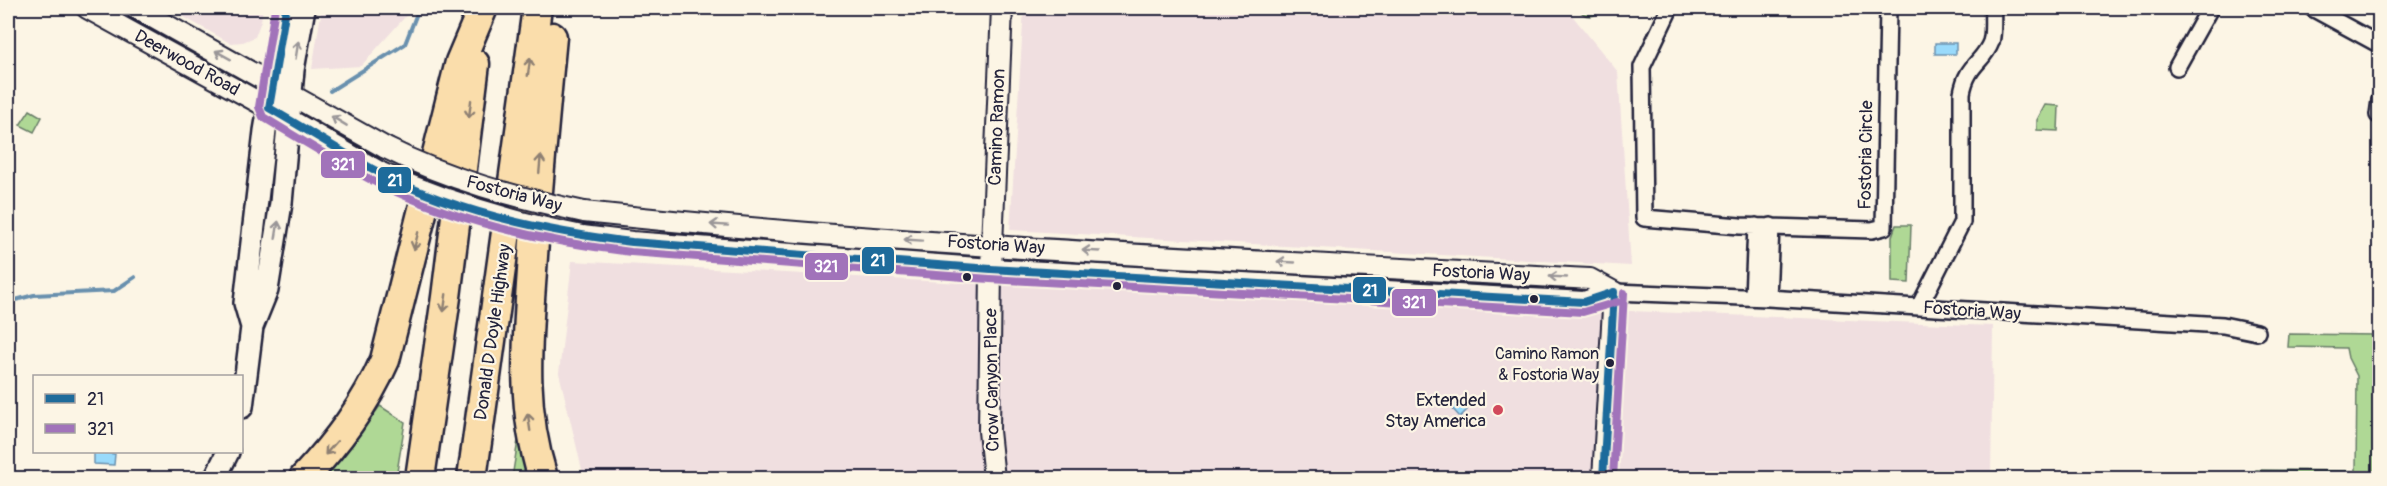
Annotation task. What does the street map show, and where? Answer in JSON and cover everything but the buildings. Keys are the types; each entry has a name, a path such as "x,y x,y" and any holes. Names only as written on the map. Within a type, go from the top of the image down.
{"highway":[{"name":"Donald D Doyle Highway","path":"472,478 537,8"},
{"path":"543,478 527,410 527,357 538,188 555,8"},
{"path":"304,478 339,439 355,416 373,387 385,360 394,332 460,62 482,9"},
{"path":"420,478 446,297 482,9"}],"main road":[{"path":"243,399 252,327 267,290 281,203 289,120 283,89 286,8"},
{"path":"252,327 245,303 269,108 283,89 304,8"},
{"path":"253,226 260,246 258,287 267,290"},
{"path":"215,478 228,453"}],"street":[{"name":"Deerwood Road","path":"87,8 269,108 381,173"},
{"name":"Deerwood Road","path":"136,8 386,148"},
{"name":"Camino Ramon","path":"992,246 1002,8"},
{"name":"Fostoria Circle","path":"1670,8 1642,67 1644,218 1872,230 1884,227 1888,8"},
{"path":"1920,307 1962,222 1962,93 1967,73 1988,49 1992,40 1993,8"},
{"path":"2177,67 2210,8"},
{"path":"2312,8 2379,45"},
{"name":"Fostoria Way","path":"386,148 423,167 456,179 497,192 584,212 658,220 992,246 1590,279 1614,292"},
{"name":"Fostoria Way","path":"381,173 414,188 488,214 582,236 632,242 991,269 1345,289 1584,302 1614,292 1761,298 2223,326 2257,332"},
{"path":"1761,298 1763,226"},
{"name":"Crow Canyon Place","path":"992,246 990,431 994,478"},
{"path":"1344,265 1345,289"},
{"path":"1603,478 1614,292"}],"shaded area":[{"path":"168,8 263,8 255,37 243,42 230,43"},
{"path":"322,8 413,8 361,66 312,69"},
{"path":"1024,8 1566,8 1618,72 1631,266 1010,230"},
{"path":"572,261 962,283 1993,326 1991,478 584,478 559,373"}],"green space":[{"path":"1578,8 1601,8 1599,12 1590,16 1583,14"},
{"path":"2045,105 2059,106 2058,131 2037,130 2037,120"},
{"path":"30,110 42,117 34,132 20,125"},
{"path":"1896,225 1911,225 1909,283 1892,282 1892,236"},
{"path":"2289,334 2379,335 2379,478 2252,478 2256,470 2356,471 2357,376 2346,348 2288,347"},
{"path":"380,406 405,422 396,478 323,478 352,444"},
{"path":"519,434 539,478 512,478"}],"water":[{"path":"1935,43 1956,43 1956,54 1935,54"},
{"path":"1457,399 1467,410 1460,417 1449,405"},
{"path":"94,453 115,454 114,465 94,464"}],"waterway":[{"path":"330,91 405,44 419,8"},
{"path":"8,302 34,295 114,291 135,277"}],"transit line":[{"name":"321","path":"275,8 259,107 263,117 348,167 407,197 469,219 534,236 631,252 990,279 1583,312 1617,302"},
{"name":"21","path":"286,8 269,108 380,173 409,187 471,209 536,226 632,242 991,269 1584,302 1614,292"},
{"name":"21","path":"1603,478 1614,292"},
{"name":"321","path":"1613,478 1624,293"}],"place":[{"name":"Camino Ramon & Fostoria Way","path":"1610,363"},
{"name":"Extended Stay America","path":"1498,410"}]}
